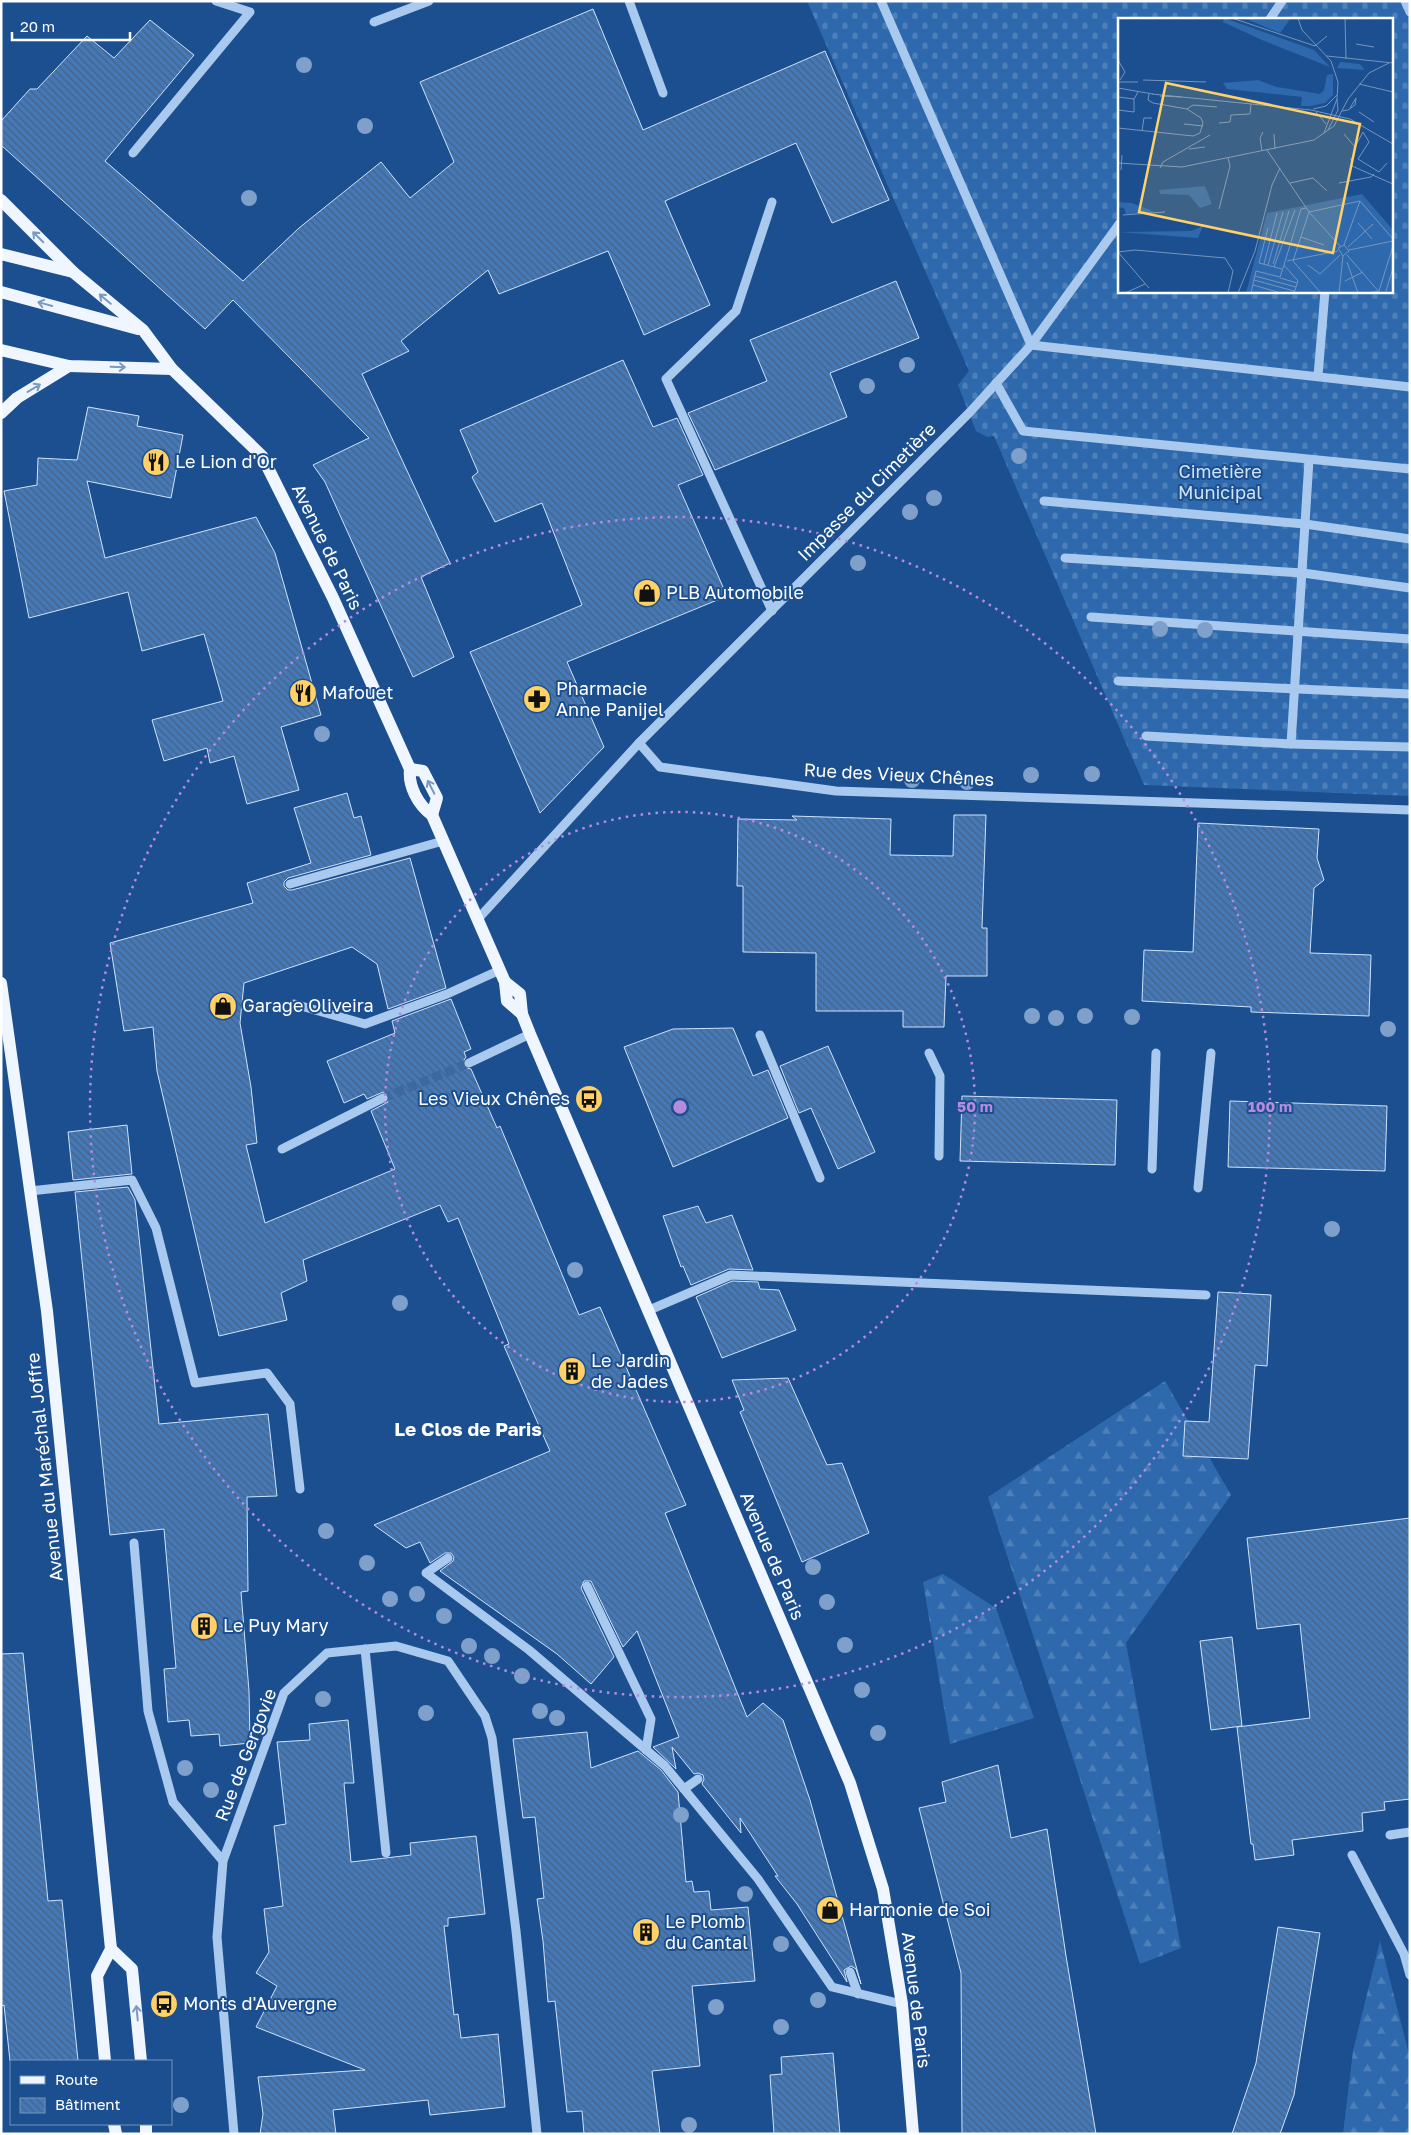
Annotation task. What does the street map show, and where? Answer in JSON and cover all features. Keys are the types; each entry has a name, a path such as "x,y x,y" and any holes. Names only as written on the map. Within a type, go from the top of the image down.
{"main road":[{"path":"1,200 72,272"},
{"name":"Avenue de Paris","path":"1,254 72,272 143,330 172,369 262,456 333,598 410,769 423,771 437,798 432,815 505,982 520,994 522,1014 530,1034 850,1783 882,1889 902,2004 914,2134"},
{"path":"1,292 143,330"},
{"path":"1,350 69,366 172,369"},
{"path":"1,413 17,398 69,366"},
{"name":"Avenue du Maréchal Joffre","path":"1,983 46,1311 111,1949"},
{"path":"105,2060 97,1976 111,1949 132,1969 142,2060"}],"street":[{"path":"133,153 250,12 216,1"},
{"path":"374,22 429,1"},
{"path":"629,1 663,93"},
{"path":"881,1 1031,345 1410,386"},
{"path":"1271,18 1282,1"},
{"path":"1405,1 1410,12"},
{"path":"772,202 736,311 666,379 772,611"},
{"name":"Impasse du Cimetière","path":"639,743 970,412 1031,345 1118,227"},
{"path":"1318,376 1325,292"},
{"path":"996,383 1023,432 1410,470"},
{"path":"1291,744 1309,460"},
{"path":"1044,501 1306,524 1410,538"},
{"path":"1064,558 1302,573 1410,588"},
{"path":"1091,617 1410,639"},
{"path":"1118,681 1410,694"},
{"path":"1146,736 1291,744 1410,747"},
{"path":"477,920 639,743"},
{"name":"Rue des Vieux Chênes","path":"639,743 660,768 836,791 1410,810"},
{"path":"290,884 443,841"},
{"path":"294,1004 365,1024 447,994 500,970"},
{"path":"469,1063 530,1034"},
{"path":"760,1036 820,1178"},
{"path":"1152,1169 1156,1053"},
{"path":"1198,1188 1211,1053"},
{"path":"929,1054 940,1076 939,1156"},
{"path":"282,1149 383,1098"},
{"path":"30,1191 132,1180 156,1228 195,1383 267,1373 290,1404 300,1489"},
{"path":"647,1311 731,1275 1206,1295"},
{"path":"134,1543 148,1711 173,1802 223,1861"},
{"path":"448,1558 426,1573 528,1650 665,1766 758,1879 832,1987 902,2004"},
{"path":"587,1586 651,1719 646,1750"},
{"name":"Rue de Gergovie","path":"234,2134 217,1937 223,1861 284,1694 327,1654 396,1646 448,1662 485,1716 492,1738 516,1931 537,2134"},
{"path":"365,1649 386,1853"},
{"path":"684,1789 698,1779"},
{"path":"1390,1835 1410,1832"},
{"path":"1352,1855 1404,1954 1410,1975"},
{"path":"850,1972 858,1994"}],"green space":[{"name":"Cimetière Municipal","path":"807,1 1410,1 1410,796 1144,785 994,436 987,437 976,431 958,385 969,371"},
{"path":"1165,1381 1231,1495 1126,1643 1181,1948 1140,1964 988,1497"},
{"path":"943,1574 996,1608 1034,1718 950,1744 923,1582"},
{"path":"1380,1941 1410,2058 1410,2134 1343,2134 1353,2051"}],"building":[{"path":"593,9 643,130 825,51 889,200 832,223 796,143 665,201 710,305 644,335 608,251 499,294 488,270 401,341 409,351 362,374 450,563 421,577 454,657 413,677 325,482 313,465 369,438 233,300 205,329 1,145 1,121 30,89 37,89 87,36 114,58 150,20 194,55 105,161 243,281 299,228 381,162 410,198 454,162 420,82"},
{"path":"896,281 919,338 830,373 847,417 715,470 688,413 767,381 750,340"},
{"path":"623,360 653,427 677,418 703,475 678,485 727,596 567,662 604,747 540,813 470,652 582,605 542,503 495,522 472,477 478,472 460,430"},
{"path":"88,407 139,416 137,426 183,435 171,498 87,481 105,558 256,517 275,553 321,715 281,727 299,790 247,804 234,756 210,763 207,748 164,761 152,720 223,701 204,634 142,651 128,592 29,618 4,491 37,485 38,458 77,460"},
{"path":"347,793 354,818 361,816 371,855 288,878 284,882 284,886 288,890 292,890 410,858 446,988 388,1009 377,964 352,947 244,983 240,1023 251,1087 257,1143 246,1145 265,1223 395,1169 371,1111 388,1102 388,1095 383,1092 367,1099 364,1094 344,1103 327,1061 395,1033 392,1021 451,999 471,1049 464,1052 466,1057 463,1065 471,1069 497,1128 500,1126 579,1315 600,1307 686,1505 665,1513 747,1717 763,1703 783,1720 810,1800 861,1984 856,1969 851,1966 844,1970 847,1982 797,1904 775,1876 778,1876 740,1818 741,1833 702,1784 703,1775 694,1774 672,1747 676,1769 653,1747 679,1737 637,1631 623,1647 591,1581 584,1581 581,1588 614,1657 591,1684 557,1654 440,1571 453,1561 454,1557 451,1553 445,1553 430,1563 420,1542 406,1548 374,1525 550,1451 504,1346 509,1344 458,1218 448,1222 440,1205 303,1260 307,1281 281,1293 287,1320 219,1336 157,1071 153,1027 124,1031 110,943 253,903 247,883 311,863 294,808"},
{"path":"954,815 986,815 982,928 987,928 987,976 946,976 944,1027 903,1027 903,1011 816,1011 816,953 743,952 743,886 737,886 738,819 797,820 792,816 891,819 890,855 953,856"},
{"path":"1198,823 1319,829 1317,858 1324,880 1314,888 1310,953 1371,955 1369,1016 1251,1012 1251,1007 1142,1001 1144,950 1193,952"},
{"path":"733,1028 753,1076 768,1070 788,1118 673,1167 624,1047 673,1029"},
{"path":"828,1046 875,1152 838,1169 811,1108 799,1113 780,1066"},
{"path":"962,1096 1117,1100 1115,1165 960,1161"},
{"path":"1230,1101 1387,1106 1385,1171 1228,1167"},
{"path":"127,1125 132,1174 73,1180 68,1132"},
{"path":"128,1187 135,1200 159,1424 268,1414 277,1496 247,1497 248,1591 241,1592 249,1691 250,1743 220,1746 219,1734 191,1736 189,1720 168,1722 164,1669 176,1668 164,1529 110,1535 75,1192"},
{"path":"698,1206 706,1223 732,1215 753,1270 729,1269 691,1285 683,1266 681,1267 663,1216"},
{"path":"732,1281 758,1282 760,1289 779,1290 796,1330 722,1358 696,1297"},
{"path":"1218,1292 1271,1295 1267,1366 1255,1365 1248,1459 1183,1456 1185,1421 1209,1422"},
{"path":"788,1378 827,1465 842,1463 869,1533 802,1562 740,1412 744,1410 732,1380"},
{"path":"1410,1518 1410,1799 1384,1802 1385,1810 1362,1813 1363,1831 1292,1840 1294,1855 1255,1860 1253,1844 1251,1844 1237,1727 1310,1718 1300,1624 1257,1629 1247,1538"},
{"path":"1232,1637 1242,1726 1211,1730 1200,1641"},
{"path":"23,1653 48,1901 62,1900 78,2060 10,2061 4,2005 1,2006 1,1654"},
{"path":"348,1720 354,1783 344,1783 351,1862 411,1855 410,1843 476,1836 485,1914 448,1918 448,1926 444,1926 454,2015 458,2014 461,2038 498,2034 505,2107 430,2115 428,2100 333,2110 336,2134 260,2134 263,2114 258,2077 365,2070 256,2027 277,1986 256,1973 269,1952 264,1909 283,1906 274,1826 286,1824 277,1742 310,1740 309,1724"},
{"name":"Le Plomb du Cantal","path":"587,1732 591,1768 638,1751 661,1770 678,1792 686,1882 692,1881 694,1892 709,1891 711,1910 748,1907 755,1981 692,1986 700,2066 652,2071 660,2134 584,2134 582,2111 567,2112 555,2001 548,2002 543,1941 537,1899 544,1898 535,1817 523,1818 513,1739"},
{"path":"998,1765 1011,1838 1047,1829 1096,2134 962,2134 961,1973 919,1808 946,1802 942,1782"},
{"path":"1278,1927 1320,1933 1294,2095 1280,2134 1232,2134 1256,2063"},
{"path":"833,2053 840,2134 774,2134 770,2075 782,2074 781,2057"}],"tunnel":[{"path":"383,1098 469,1063"}],"place":[{"name":"Le Lion d'Or","path":"156,462"},
{"name":"PLB Automobile","path":"647,593"},
{"name":"Mafouet","path":"303,693"},
{"name":"Pharmacie Anne Panijel","path":"537,699"},
{"name":"Garage Oliveira","path":"223,1006"},
{"name":"Les Vieux Chênes","path":"589,1099"},
{"name":"Le Jardin de Jades","path":"572,1371"},
{"name":"Le Puy Mary","path":"204,1626"},
{"name":"Harmonie de Soi","path":"830,1910"},
{"name":"Le Plomb du Cantal","path":"646,1932"},
{"name":"Monts d'Auvergne","path":"164,2004"}],"district":[{"name":"Le Clos de Paris","path":"468,1429"}]}
